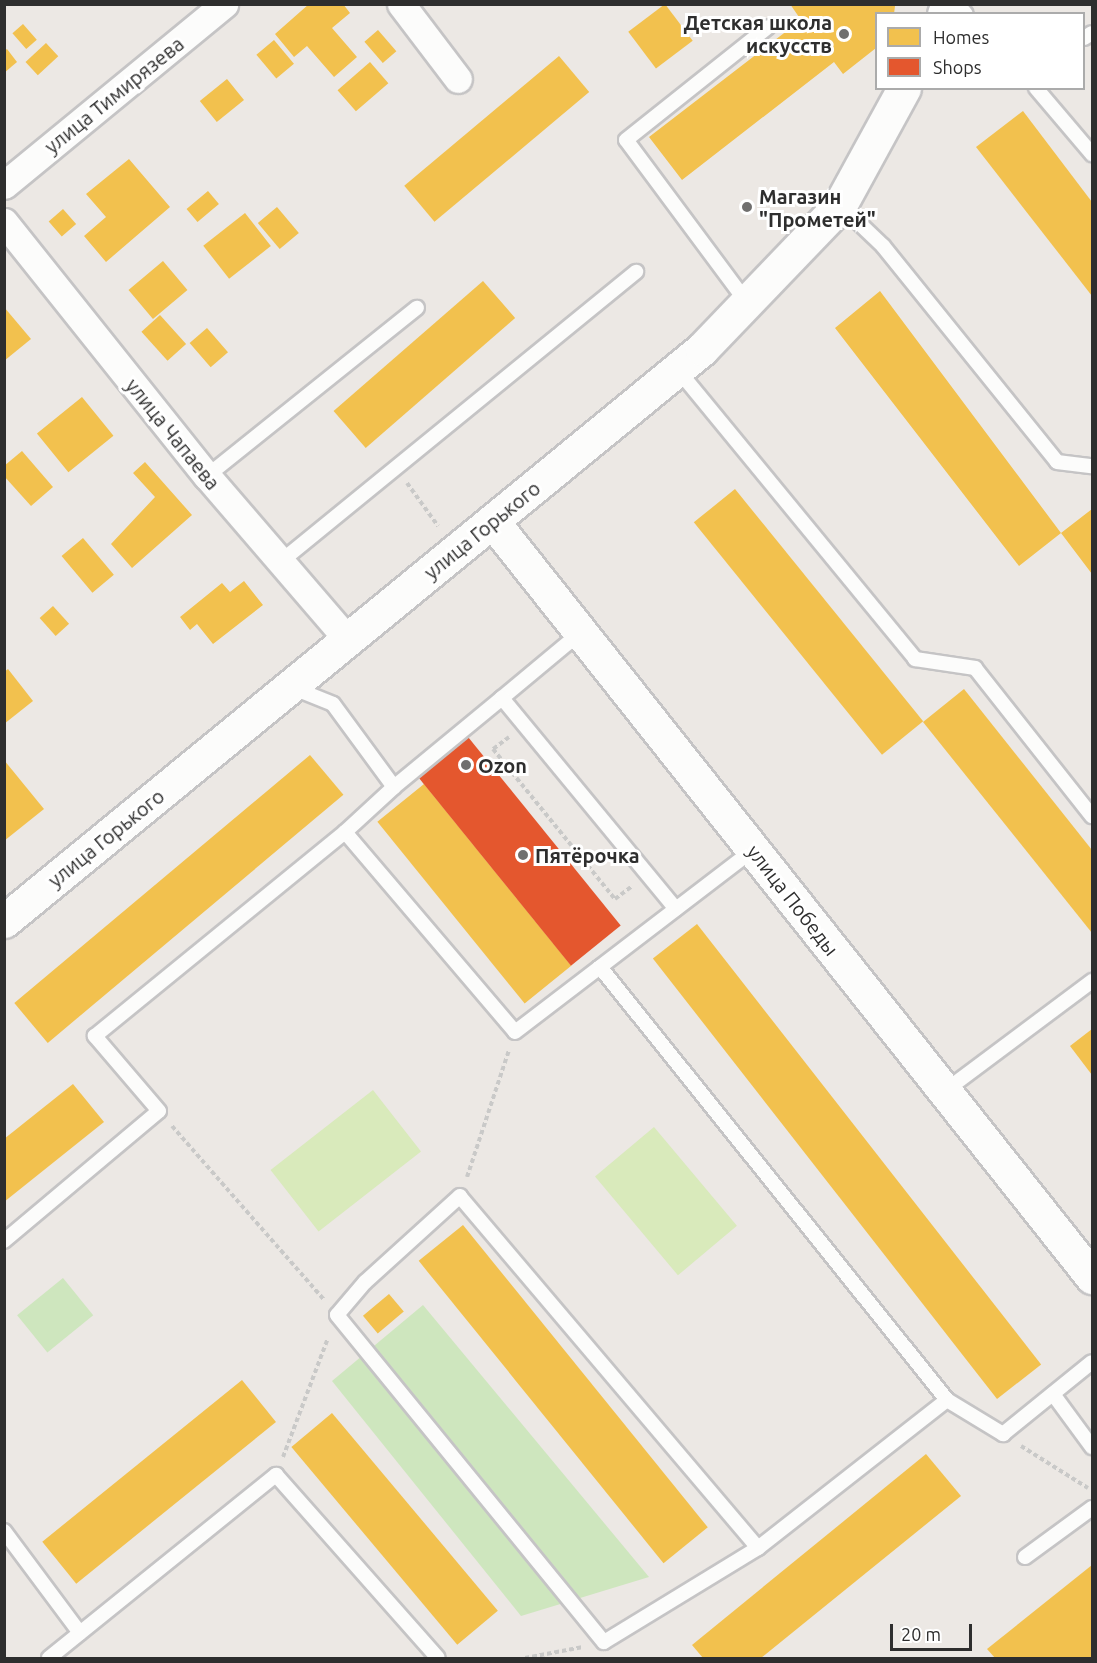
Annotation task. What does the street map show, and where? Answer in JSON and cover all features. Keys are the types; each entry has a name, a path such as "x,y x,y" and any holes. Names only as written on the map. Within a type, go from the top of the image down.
{"street":[{"name":"улица Тимирязева","path":"4,185 224,4"},
{"path":"401,4 458,79"},
{"name":"улица Горького","path":"5,921 678,370 749,305 840,205 903,90"},
{"name":"улица Чапаева","path":"4,222 207,476 279,563 348,640"},
{"name":"улица Победы","path":"493,522 1092,1277"}],"lane":[{"path":"749,305 626,140 768,27"},
{"path":"1038,90 1092,154"},
{"path":"840,205 883,246 1057,462 1092,466"},
{"path":"279,563 636,272"},
{"path":"207,476 417,308"},
{"path":"678,370 915,659 975,668 1092,816"},
{"path":"4,1241 159,1111 95,1036 345,831 394,787 580,633"},
{"path":"291,687 333,704 394,787"},
{"path":"501,698 676,909"},
{"path":"345,831 515,1032 753,850"},
{"path":"600,967 947,1400 1003,1434 1092,1362"},
{"path":"945,1091 1092,981"},
{"path":"758,1548 460,1196 365,1282 337,1315 604,1642 758,1548 947,1400"},
{"path":"1053,1394 1092,1447"},
{"path":"49,1659 276,1475 438,1659"},
{"path":"1025,1557 1092,1508"},
{"path":"4,1531 80,1634"}],"path":[{"path":"396,468 441,528"},
{"path":"493,749 615,899"},
{"path":"460,1196 515,1032"},
{"path":"159,1111 337,1315 276,1475"},
{"path":"1003,1434 1092,1491"},
{"path":"525,1659 604,1642"}],"green space":[{"path":"373,1090 421,1151 319,1232 271,1170"},
{"path":"654,1127 737,1226 678,1275 595,1176"},
{"path":"63,1278 93,1315 47,1352 17,1315"},
{"path":"423,1305 649,1577 521,1616 332,1381"}],"building: Homes":[{"path":"309,4 343,4 350,13 332,28 357,57 334,77 307,46 294,57 275,34"},
{"path":"665,4 693,41 656,68 628,32"},
{"path":"790,4 895,6 894,12 875,12 875,49 843,74 834,62 682,180 649,137 801,20"},
{"path":"23,24 37,40 26,49 12,33"},
{"path":"378,30 396,51 383,63 364,42"},
{"path":"274,40 294,64 276,79 256,55"},
{"path":"46,43 58,56 38,75 26,62"},
{"path":"7,49 17,62 4,73 4,51"},
{"path":"559,56 589,92 434,222 404,186"},
{"path":"370,62 388,83 356,111 338,90"},
{"path":"227,79 244,100 217,122 200,101"},
{"path":"1023,111 1092,202 1092,296 976,147"},
{"path":"129,159 170,207 106,262 84,236 106,217 86,194"},
{"path":"208,191 219,204 197,222 187,209"},
{"path":"277,207 299,233 280,249 258,223"},
{"path":"63,209 76,224 62,237 49,221"},
{"path":"245,213 271,246 229,279 203,246"},
{"path":"163,261 187,290 153,319 129,290"},
{"path":"483,281 515,318 366,448 334,411"},
{"path":"880,291 1061,533 1019,566 835,328"},
{"path":"4,307 31,339 4,361"},
{"path":"160,315 186,344 168,361 141,332"},
{"path":"207,328 228,352 211,367 190,343"},
{"path":"82,397 113,436 68,472 37,434"},
{"path":"22,451 53,487 31,506 4,476 4,466"},
{"path":"145,462 192,515 132,568 111,544 155,497 133,473"},
{"path":"735,489 923,721 882,755 694,522"},
{"path":"1092,509 1092,574 1061,533"},
{"path":"83,538 114,575 92,593 62,556"},
{"path":"244,581 263,605 213,644 197,624 190,630 180,617 222,583 230,592"},
{"path":"53,606 69,624 56,636 40,618"},
{"path":"8,669 33,701 4,724 4,672"},
{"path":"964,689 1092,850 1092,933 923,722"},
{"path":"310,755 343,795 48,1043 14,1003"},
{"path":"4,760 44,809 4,841"},
{"path":"424,784 571,966 525,1004 377,822"},
{"path":"697,924 1041,1364 997,1399 653,958"},
{"path":"1092,1029 1092,1075 1070,1046"},
{"path":"73,1084 104,1122 4,1202 4,1139"},
{"path":"463,1225 708,1527 664,1563 419,1261"},
{"path":"389,1294 404,1312 378,1333 363,1316"},
{"path":"242,1380 276,1422 76,1584 42,1542"},
{"path":"332,1413 498,1611 457,1645 291,1447"},
{"path":"926,1454 961,1496 761,1658 703,1658 692,1645"},
{"path":"1092,1565 1092,1658 995,1658 987,1649"}],"building: Shops":[{"name":"Пятёрочка","path":"464,732 621,926 571,966 414,772"}],"place":[{"name":"Детская школа искусств","path":"844,34"},
{"name":"Магазин \"Прометей\"","path":"747,207"},
{"name":"Ozon","path":"466,765"},
{"name":"Пятёрочка","path":"523,855"}]}
